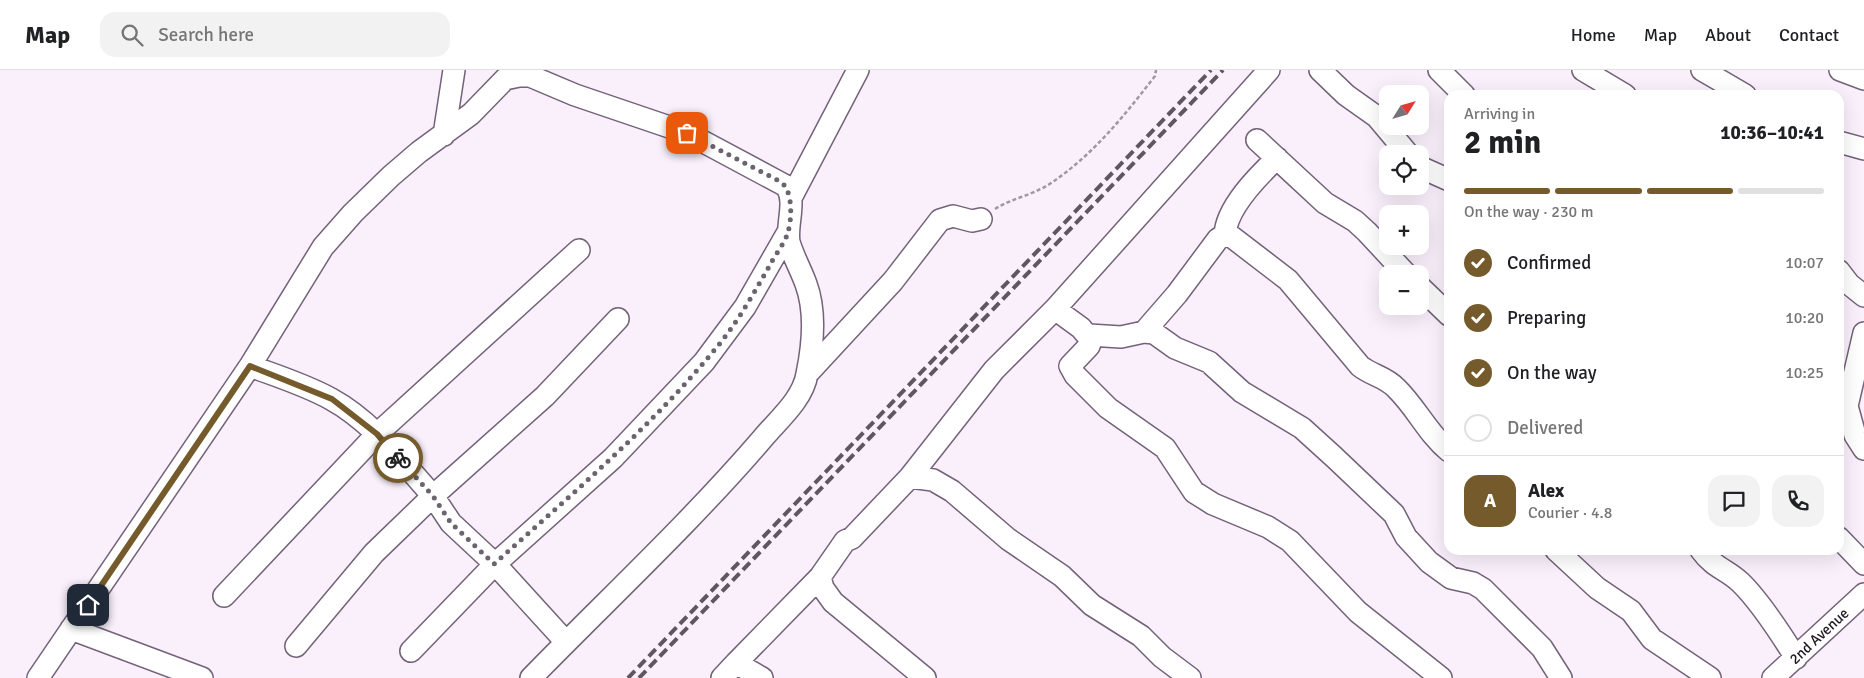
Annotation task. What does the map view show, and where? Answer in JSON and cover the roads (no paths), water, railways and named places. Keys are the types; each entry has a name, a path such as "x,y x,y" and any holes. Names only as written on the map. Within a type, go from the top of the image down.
{"street":[{"path":"444,135 454,70"},
{"path":"791,198 858,70"},
{"path":"729,670 820,577 845,541 852,538 910,476 994,370 1055,309 1269,70"},
{"path":"1320,70 1346,95 1377,117 1400,145"},
{"path":"1439,70 1459,90"},
{"path":"1583,70 1617,90"},
{"path":"1702,70 1736,90"},
{"path":"1840,70 1864,80"},
{"path":"38,678 250,366 323,247 353,213 391,176 419,152 471,114 506,75 530,76 575,95 687,133 781,182 789,190 791,198 788,232 793,252 812,303 807,374 800,394 692,516 530,678"},
{"path":"1257,140 1325,203 1355,221 1398,265"},
{"path":"1844,143 1864,149"},
{"path":"1225,235 1229,215 1263,172 1277,158"},
{"path":"1429,171 1444,178"},
{"path":"807,374 893,281 940,220 953,216 972,221 981,218"},
{"path":"411,651 494,564 613,458 704,362 723,340 745,307 788,232"},
{"path":"1144,332 1177,294 1218,239 1225,235 1232,237 1288,280 1360,366 1367,372 1384,378 1398,389 1444,445"},
{"path":"224,596 377,434 579,250"},
{"path":"1844,278 1864,296"},
{"path":"1429,296 1444,310"},
{"path":"1055,309 1088,335 1122,337 1144,332 1158,335 1175,348 1209,362 1242,392 1302,428 1394,514 1406,537 1429,562 1451,578 1473,583 1483,589 1542,648 1561,678"},
{"path":"296,646 374,553 433,496 545,396 618,319"},
{"path":"1844,400 1864,333"},
{"path":"1088,335 1089,346 1073,360 1071,369 1108,408 1164,448 1194,492 1213,504 1268,527 1290,541 1358,612 1441,678"},
{"path":"250,366 332,399 377,434 433,496 451,523 494,564 566,642"},
{"path":"1844,406 1855,435 1864,449"},
{"path":"910,476 932,480 952,491 1008,539 1062,576 1092,605 1141,636 1162,657 1190,678"},
{"path":"1844,543 1864,564"},
{"path":"1561,555 1597,588 1631,611 1652,639 1710,678"},
{"path":"1705,555 1714,566 1739,581 1774,624 1788,670"},
{"path":"820,577 823,588 833,602 925,678"},
{"name":"2nd Avenue","path":"1788,670 1864,594"},
{"path":"71,630 202,678"},
{"path":"729,670 762,678"}],"railway":[{"path":"628,678 1211,70"},
{"path":"639,678 1223,70"}]}
